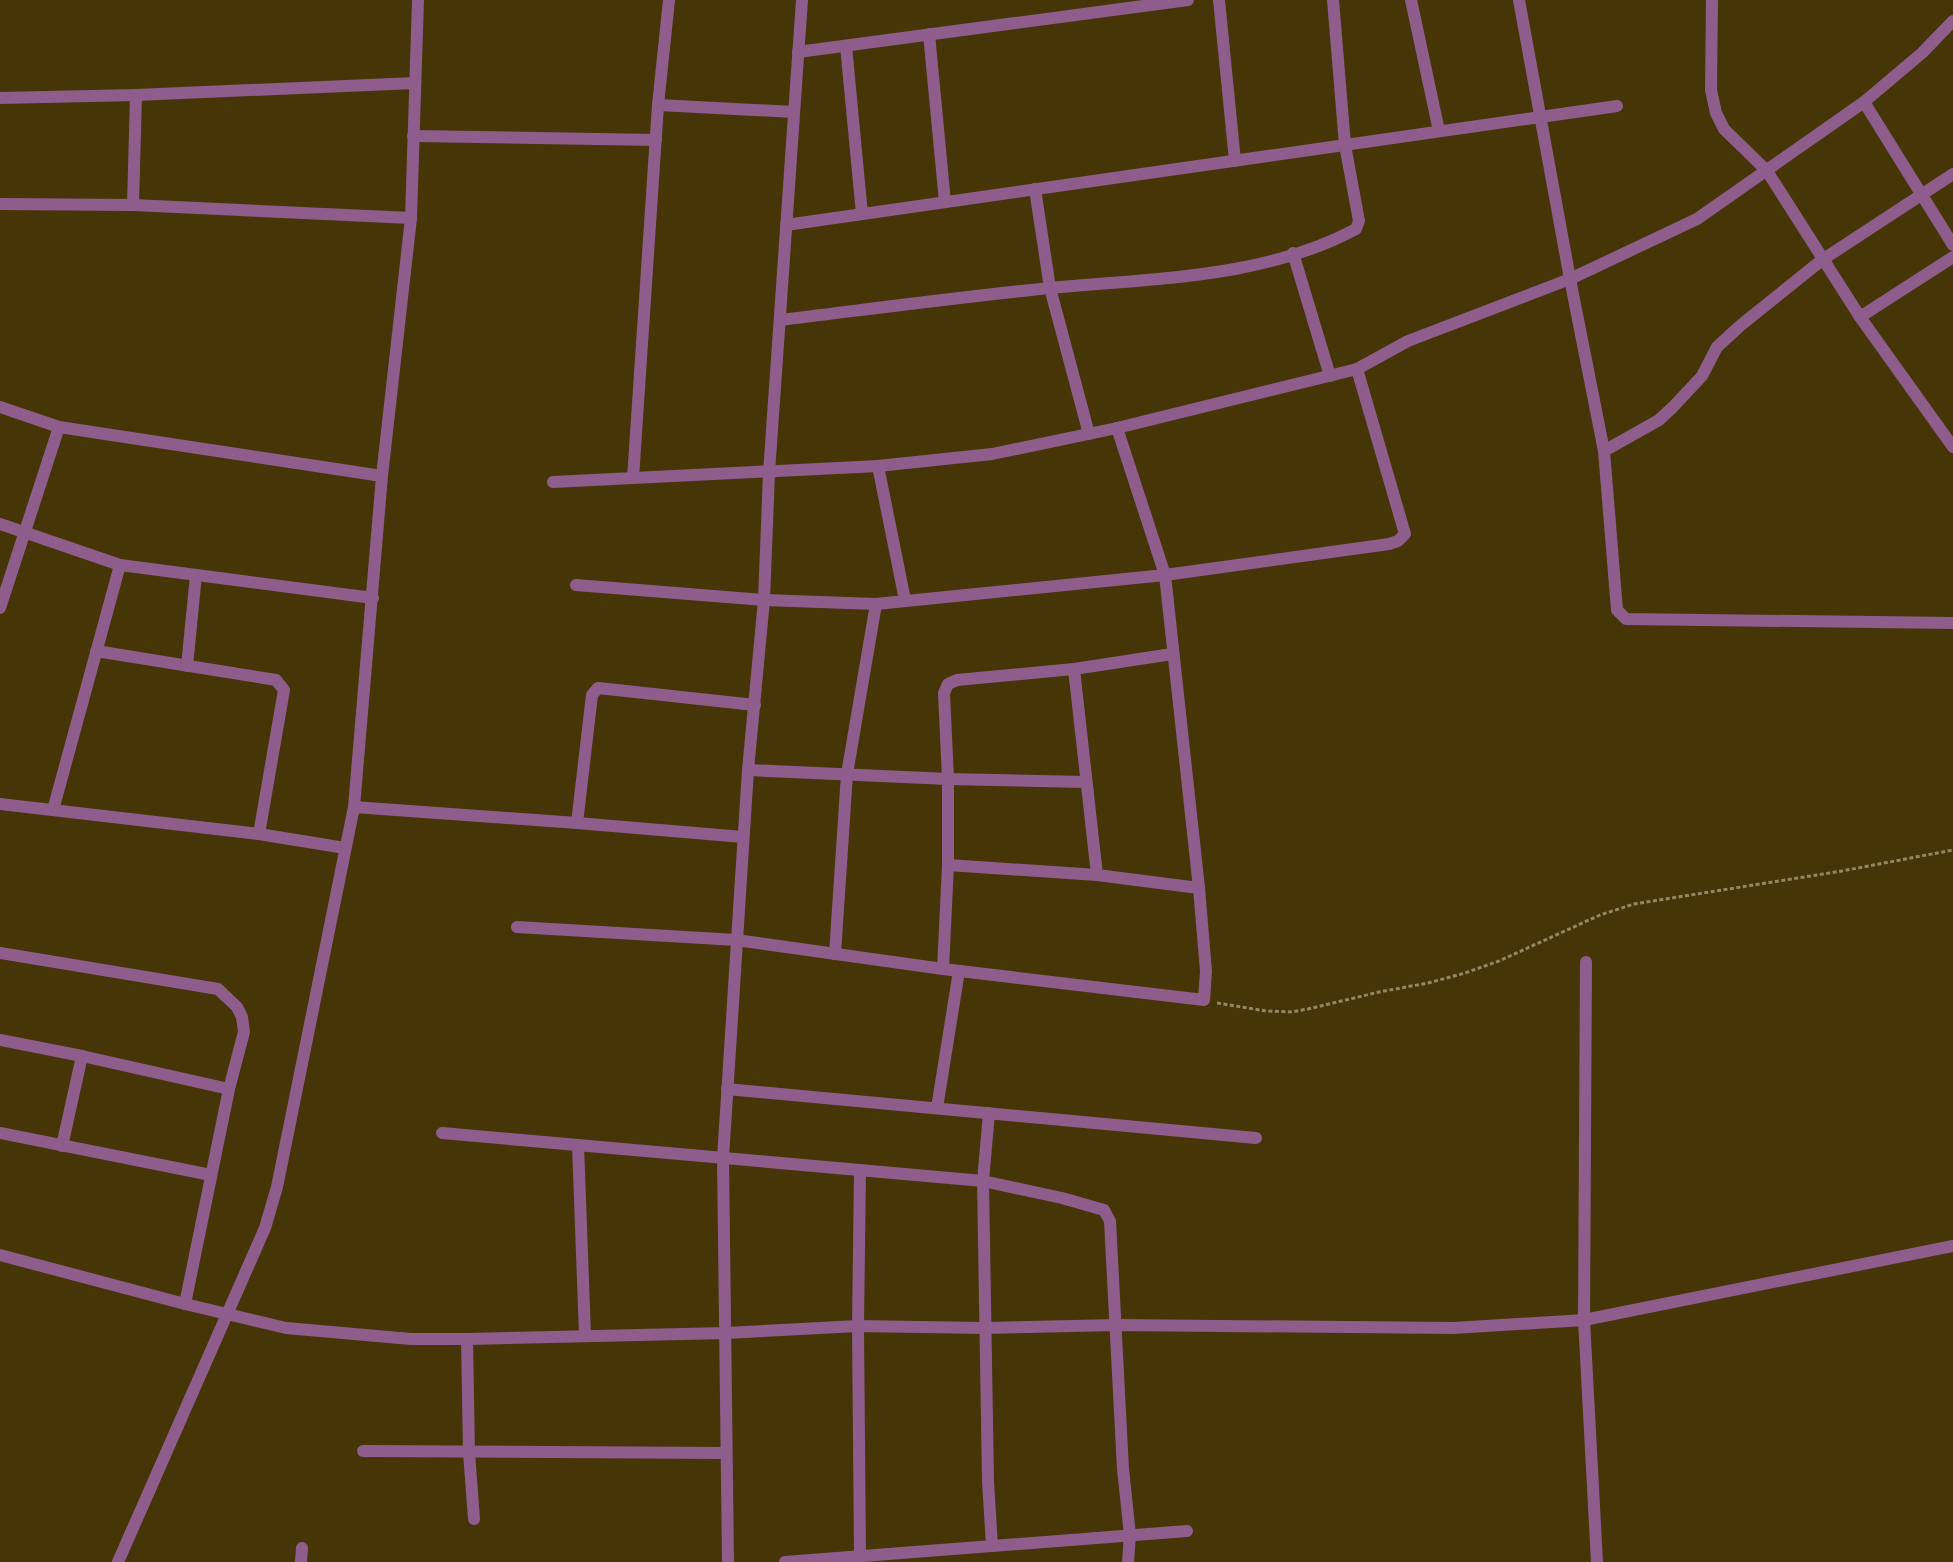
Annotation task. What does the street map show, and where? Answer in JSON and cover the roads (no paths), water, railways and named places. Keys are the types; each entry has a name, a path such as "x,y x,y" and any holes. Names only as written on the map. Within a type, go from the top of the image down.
{"street":[{"path":"118,1562 265,1228 277,1187 354,807 382,476 411,218 418,0"},
{"path":"634,478 658,105 669,0"},
{"path":"728,1562 723,1158 743,836 764,600 768,473 802,0"},
{"path":"798,52 1188,0"},
{"path":"1219,0 1235,161"},
{"path":"780,320 1050,288 1203,276 1293,253 1356,229 1359,221 1345,145 1333,0"},
{"path":"1411,0 1439,131"},
{"path":"1519,0 1570,279 1604,451 1617,610 1626,618 1953,623"},
{"path":"1712,0 1711,90 1716,113 1724,128 1767,171 1860,317 1953,447"},
{"path":"553,482 768,473 878,466 992,454 1117,428 1357,369 1408,341 1570,279 1697,219 1864,102 1922,53 1953,21"},
{"path":"929,34 945,202"},
{"path":"846,46 862,214"},
{"path":"0,98 136,95 415,83"},
{"path":"133,205 136,95"},
{"path":"1864,102 1953,245"},
{"path":"658,105 794,112"},
{"path":"786,225 1617,106"},
{"path":"413,136 656,140"},
{"path":"1604,451 1659,420 1674,408 1702,376 1717,347 1741,325 1822,260 1953,174"},
{"path":"1035,189 1050,288 1089,434"},
{"path":"0,204 133,205 411,218"},
{"path":"1293,253 1330,376"},
{"path":"1860,317 1953,257"},
{"path":"576,585 764,600 876,604 1165,575 1389,544 1402,538 1405,534 1357,369"},
{"path":"0,407 59,427 382,476"},
{"path":"0,608 26,534 59,427"},
{"path":"518,927 736,940 943,970 1204,1000 1206,972 1199,888 1172,654 1165,575 1117,428"},
{"path":"878,466 905,600"},
{"path":"0,524 120,565 373,598"},
{"path":"53,810 120,565"},
{"path":"187,666 196,575"},
{"path":"835,954 847,774 876,604"},
{"path":"96,651 276,680 283,687 259,834"},
{"path":"943,970 948,864 948,779 944,692 948,684 956,680 1074,669 1172,654"},
{"path":"1074,669 1097,875"},
{"path":"577,823 592,695 598,688 755,705"},
{"path":"748,770 948,779 1086,782"},
{"path":"0,804 259,834 345,848"},
{"path":"354,807 743,836"},
{"path":"948,864 1097,875 1199,888"},
{"path":"0,953 218,989 237,1007 242,1017 244,1032 229,1089 185,1304"},
{"path":"1586,962 1584,1320 1596,1562"},
{"path":"936,1108 959,971"},
{"path":"0,1040 82,1056 229,1089"},
{"path":"62,1146 82,1056"},
{"path":"727,1089 1256,1138"},
{"path":"989,1113 983,1181 985,1328 992,1546"},
{"path":"0,1133 211,1174"},
{"path":"442,1133 983,1181 1062,1198 1104,1210 1110,1221 1123,1469 1130,1535 1128,1562"},
{"path":"578,1145 586,1335"},
{"path":"860,1170 858,1326 860,1556"},
{"path":"0,1255 227,1315 286,1328 411,1339 467,1339 726,1332 858,1326 985,1328 1116,1326 1453,1328 1584,1320 1953,1246"},
{"path":"467,1339 469,1453 474,1519"},
{"path":"363,1451 726,1453"},
{"path":"785,1562 1187,1531"},
{"path":"301,1562 302,1548"}]}
